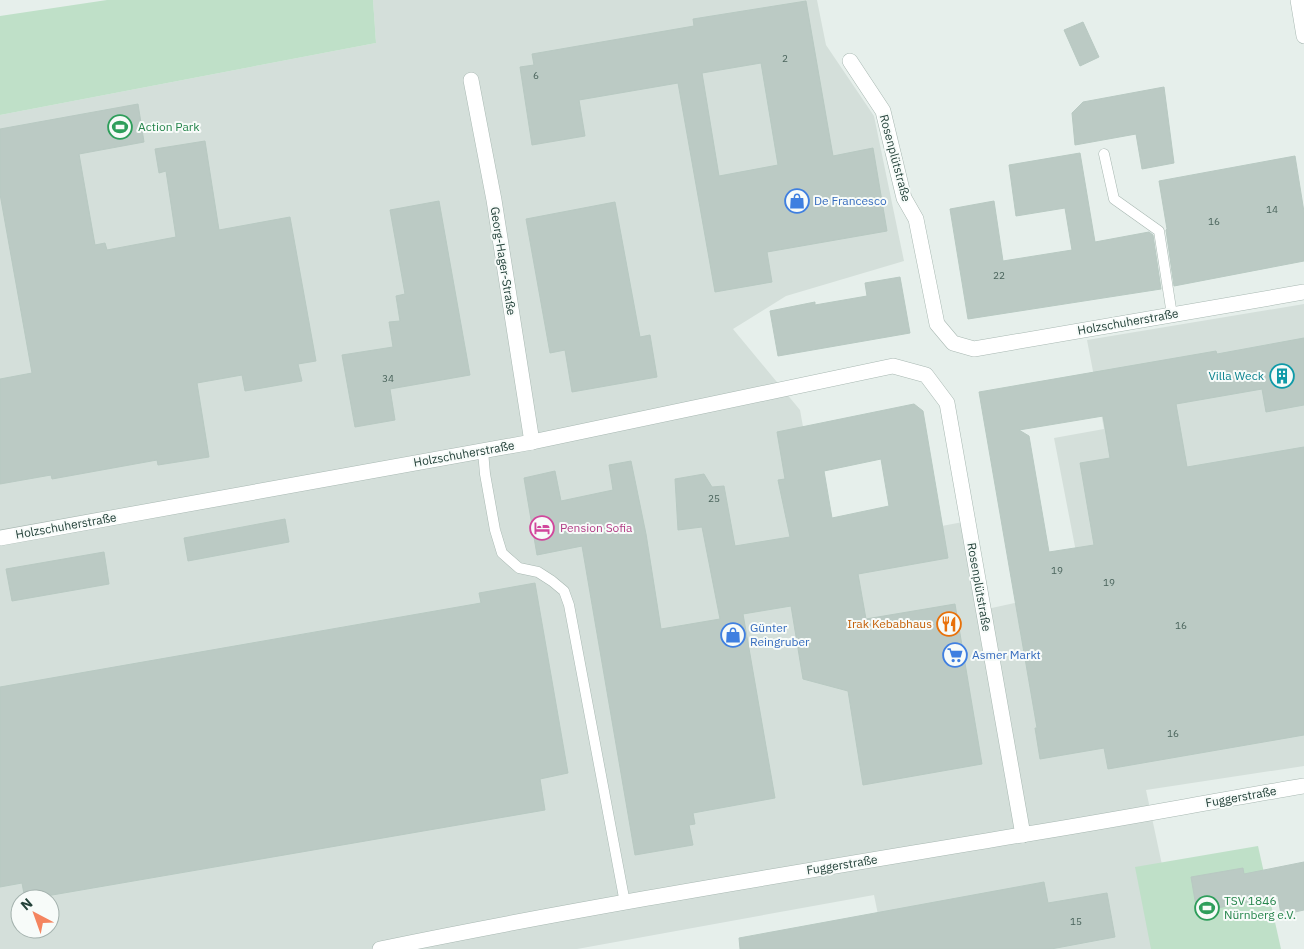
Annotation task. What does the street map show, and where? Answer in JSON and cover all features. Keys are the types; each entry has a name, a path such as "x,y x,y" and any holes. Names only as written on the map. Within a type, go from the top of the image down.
{"street":[{"path":"1298,0 1304,36"},
{"name":"Rosenplütstraße","path":"850,61 883,111 904,198 916,219 937,324 953,343"},
{"name":"Georg-Hager-Straße","path":"471,80 494,200 532,442"},
{"name":"Holzschuherstraße","path":"953,343 974,349 1304,292"},
{"name":"Holzschuherstraße","path":"0,538 532,442 893,366 926,375"},
{"name":"Rosenplütstraße","path":"926,375 947,403 1023,835"},
{"name":"Fuggerstraße","path":"380,949 815,869 1304,786"}],"lane":[{"path":"1104,154 1114,199 1159,231 1172,315"},
{"path":"483,451 495,530 502,553 519,568 538,572 552,581 564,591 570,605 625,903"}],"shaded area":[{"path":"373,0 817,0 826,45 874,116 904,261 786,296 733,329 800,410 825,548 963,522 978,611 1083,588 1054,438 1104,429 1087,340 1304,304 1304,766 1146,790 1180,949 885,949 874,895 577,949 0,949 0,115 376,43"}],"green space":[{"path":"107,0 373,0 376,43 0,115 0,16"},
{"name":"TSV 1846 Nürnberg e.V.","path":"1258,846 1281,949 1151,949 1135,867"}],"building":[{"path":"806,1 833,156 873,148 887,231 767,252 772,282 715,292 678,83 579,100 585,136 532,145 520,67 534,65 532,54 694,26 693,19","holes":["761,63 778,165 719,176 702,73"]},
{"path":"1083,22 1099,57 1080,66 1064,30"},
{"path":"1164,87 1174,163 1142,169 1136,134 1075,145 1072,113 1083,102"},
{"path":"138,104 144,142 79,154 95,245 105,243 107,250 176,237 166,171 159,173 155,149 205,141 219,230 290,217 316,361 298,364 302,381 245,391 242,375 197,383 209,457 158,465 157,460 52,479 51,475 0,484 0,379 32,373 0,194 0,129"},
{"path":"1080,153 1095,242 1149,232 1153,235 1161,289 968,319 950,209 994,201 1003,261 1072,250 1065,208 1016,216 1009,165"},
{"path":"1295,156 1304,212 1304,261 1174,286 1159,181"},
{"path":"439,201 470,375 390,389 395,420 355,427 342,355 393,347 389,322 400,321 396,296 405,294 390,210"},
{"path":"615,202 640,337 650,335 657,377 572,392 565,350 550,353 526,219"},
{"path":"900,277 910,333 778,356 770,311 815,302 815,305 867,296 865,283"},
{"path":"1304,338 1304,405 1266,412 1262,389 1176,404 1187,467 1304,447 1304,735 1108,769 1104,748 1040,759 1035,728 1037,728 979,392 1216,351 1217,354","holes":["1103,416 1110,458 1080,463 1094,545 1049,552 1029,436 1019,430"]},
{"path":"914,404 923,411 948,558 858,574 866,619 955,604 982,764 863,785 848,691 803,679 791,606 743,614 775,798 693,813 695,824 689,825 693,845 635,855 582,546 537,555 524,478 555,471 561,501 613,490 609,465 631,461 646,534 661,629 720,619 702,527 678,530 675,479 704,474 712,487 724,486 735,546 790,537 778,480 785,479 777,432","holes":["881,459 889,506 832,518 824,471"]},
{"path":"285,519 289,542 188,561 184,538"},
{"path":"104,552 109,584 12,601 6,569"},
{"path":"535,583 568,773 540,779 545,810 60,894 60,889 23,889 22,883 0,887 0,687 481,603 479,593"},
{"path":"1304,862 1304,910 1281,915 1278,896 1197,912 1191,877 1243,868 1244,874"},
{"path":"1044,882 1048,903 1107,893 1115,937 1051,949 740,949 739,938"}],"place":[{"name":"Action Park","path":"120,127"},
{"name":"De Francesco","path":"797,201"},
{"name":"Villa Weck","path":"1282,376"},
{"name":"Pension Sofia","path":"542,528"},
{"name":"Irak Kebabhaus","path":"949,624"},
{"name":"Günter Reingruber","path":"733,635"},
{"name":"Asmer Markt","path":"955,655"},
{"name":"TSV 1846 Nürnberg e.V.","path":"1207,908"}]}
